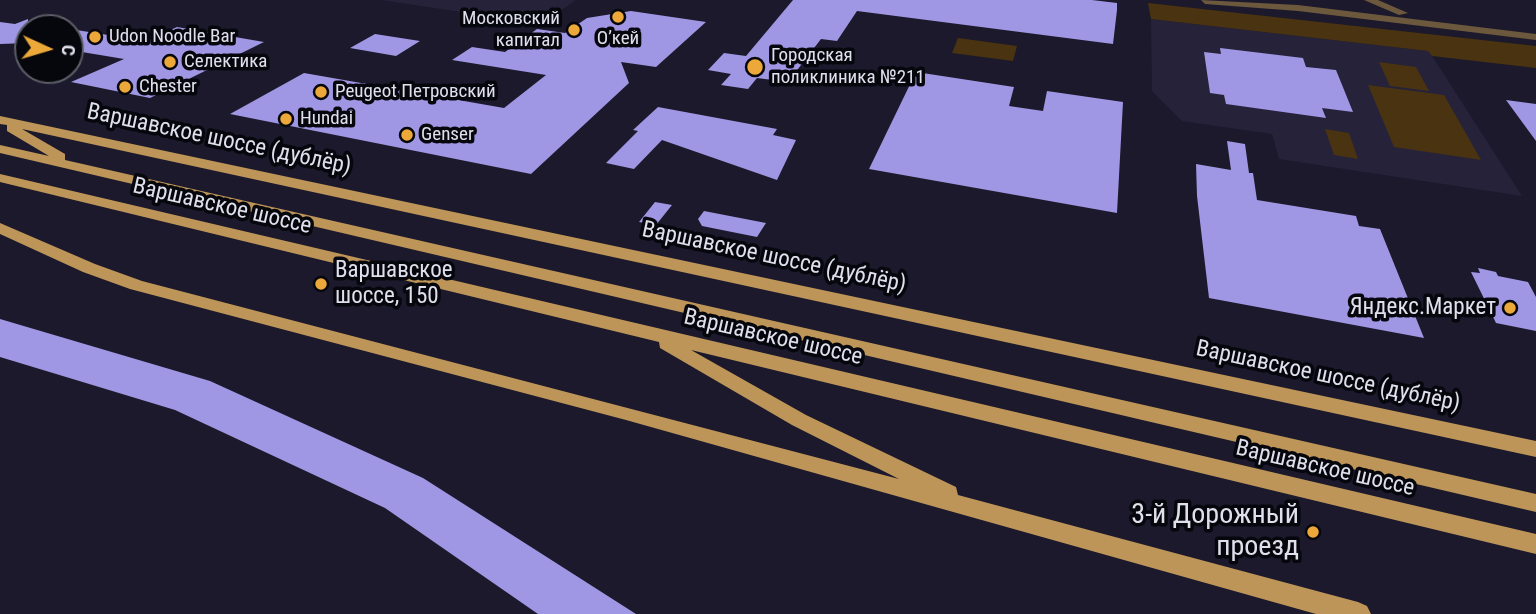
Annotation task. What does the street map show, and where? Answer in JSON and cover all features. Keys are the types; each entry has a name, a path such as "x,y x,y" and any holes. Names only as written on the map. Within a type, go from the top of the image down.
{"main road":[{"path":"0,121 79,167"},
{"name":"Варшавское шоссе (дублёр)","path":"0,121 1536,449"},
{"name":"Варшавское шоссе","path":"0,149 1536,503"},
{"name":"Варшавское шоссе","path":"0,178 1536,544"},
{"path":"0,190 85,199"},
{"path":"0,228 89,268 136,285 626,413 1358,614"},
{"path":"648,333 799,419 986,512"}],"street":[{"path":"1231,2 1282,0"},
{"path":"1369,0 1395,15"},
{"path":"1200,1 1292,4 1395,15 1500,33"},
{"path":"1200,1 1376,23 1536,37"},
{"path":"1292,4 1306,14"},
{"path":"1376,23 1395,15"}],"shaded area":[{"path":"381,0 576,0 541,24"},
{"path":"1148,3 1536,46 1536,68 1432,56 1428,51 1151,19"},
{"path":"1151,19 1429,51 1522,196 1279,159 1272,134 1182,121 1152,91"},
{"path":"958,38 1017,46 1013,61 952,53"},
{"path":"1379,62 1416,67 1429,91 1390,86"},
{"path":"1368,85 1444,95 1481,160 1394,147"},
{"path":"1325,129 1349,133 1358,159 1334,155"}],"building":[{"path":"793,0 1092,0 1117,3 1117,10 1113,44 857,11 837,41 821,39 788,82 757,78 748,89 721,85 731,74 708,70 724,53 746,56"},
{"path":"631,11 706,22 656,67 621,62 629,83 531,174 230,114 304,73 504,108 546,75 452,60 472,47 505,52 537,29 565,33 587,18"},
{"path":"0,22 14,24 14,44 0,44"},
{"name":"Селектика","path":"177,27 264,42 150,98 81,84 84,84 84,76 124,59 84,52 84,31 146,41"},
{"path":"375,34 420,41 396,56 350,48"},
{"path":"1220,48 1303,58 1306,67 1336,70 1353,112 1322,108 1326,118 1226,104 1224,95 1210,93 1204,52 1221,54"},
{"path":"916,72 1014,87 1009,106 1043,111 1047,91 1123,102 1117,213 869,169"},
{"path":"1506,100 1536,104 1536,141"},
{"path":"658,107 777,129 773,135 796,140 777,180 662,140 634,169 606,163 638,131 633,130"},
{"path":"1227,141 1245,144 1249,173 1253,173 1257,200 1356,216 1359,226 1380,229 1424,338 1209,298 1196,164 1231,170"},
{"path":"655,202 672,205 656,225 639,222"},
{"path":"704,211 766,223 757,237 702,226 698,219"},
{"path":"1478,268 1496,272 1498,276 1528,282 1536,297 1536,331 1496,323 1471,272 1480,273"},
{"path":"0,319 210,381 423,478 636,614 538,614 385,508 175,410 0,357"}],"place":[{"name":"О’кей","path":"618,17"},
{"name":"Московский капитал","path":"574,30"},
{"name":"Udon Noodle Bar","path":"95,37"},
{"name":"Селектика","path":"170,62"},
{"name":"Городская поликлиника №211","path":"755,67"},
{"name":"Chester","path":"125,87"},
{"name":"Peugeot Петровский","path":"321,92"},
{"name":"Hundai","path":"286,119"},
{"name":"Genser","path":"407,135"},
{"name":"Варшавское шоссе, 150","path":"321,284"},
{"name":"Яндекс.Маркет","path":"1510,308"},
{"name":"3-й Дорожный проезд","path":"1313,532"}]}
